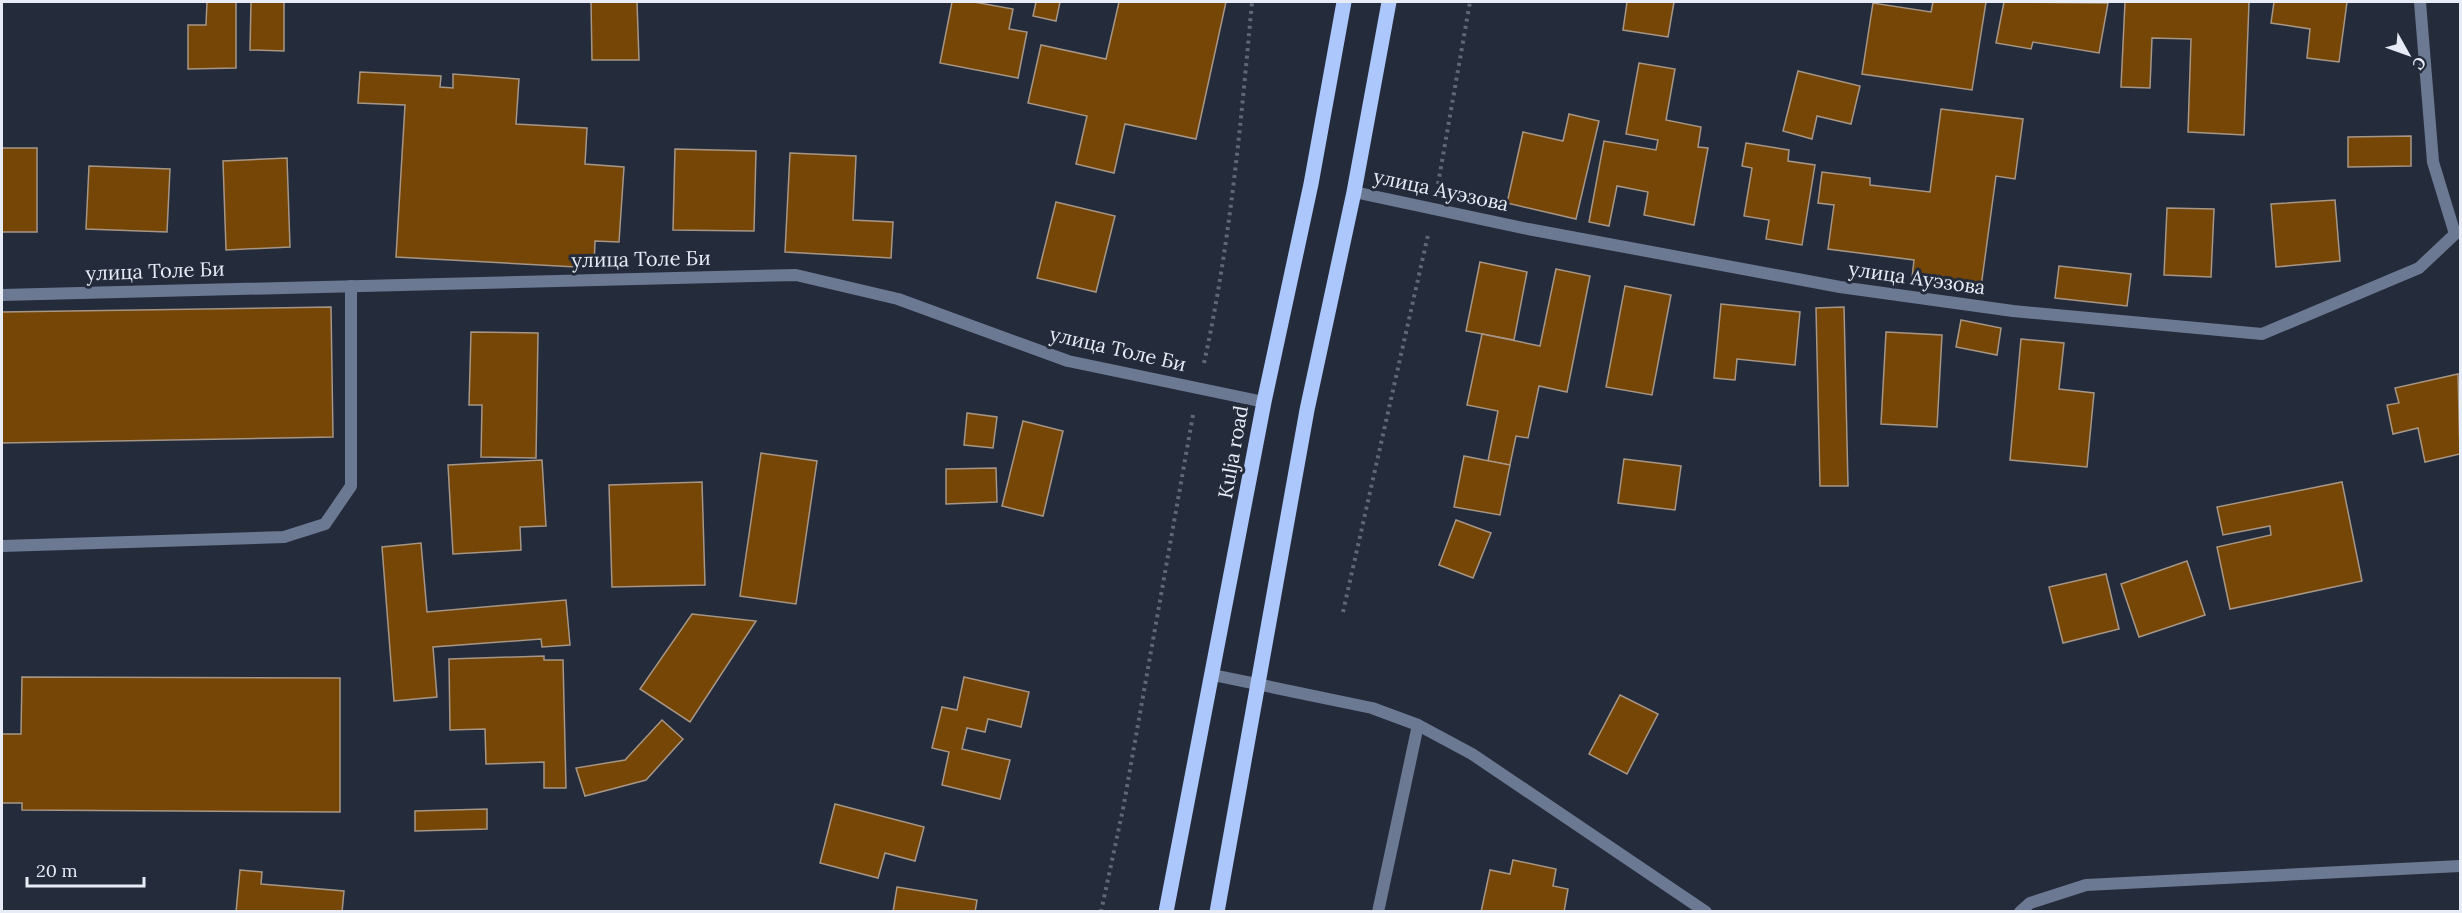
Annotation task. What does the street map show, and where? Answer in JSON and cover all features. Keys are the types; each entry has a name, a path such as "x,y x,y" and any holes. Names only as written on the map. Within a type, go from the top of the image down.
{"main road":[{"name":"Kulja road","path":"1166,912 1214,675 1264,402 1311,184 1344,2"},
{"path":"1217,912 1308,410 1354,192 1389,2"}],"street":[{"path":"2420,2 2433,162 2458,235"},
{"name":"улица Ауэзова","path":"1354,192 1528,229 1840,286 2013,311 2262,334 2419,268 2458,235"},
{"name":"улица Толе Би","path":"2,295 796,274 898,299 1068,361 1264,402"},
{"path":"2,546 284,537 325,524 351,486 351,286"},
{"path":"1214,675 1372,708 1418,725 1472,754 1706,912"},
{"path":"1378,912 1418,725"},
{"path":"2020,912 2030,903 2086,885 2460,866"}],"path":[{"path":"1101,912 1123,809 1184,455 1214,321 1242,106 1252,2"},
{"path":"1343,612 1434,208 1470,2"}],"building":[{"path":"207,2 236,2 236,68 188,69 188,25 206,25"},
{"path":"251,2 284,2 284,51 250,50"},
{"path":"591,2 637,2 639,60 592,60"},
{"path":"952,2 974,2 1013,9 1009,29 1027,32 1018,78 940,63"},
{"path":"1036,2 1060,2 1056,21 1033,16"},
{"path":"1119,2 1226,2 1196,139 1125,124 1114,173 1076,164 1087,116 1028,103 1041,45 1106,59"},
{"path":"1627,2 1674,2 1668,37 1623,30"},
{"path":"1933,2 1986,2 1972,90 1862,74 1873,3 1931,12"},
{"path":"2004,2 2108,3 2099,53 2033,42 2031,49 1996,43"},
{"path":"2125,2 2249,2 2244,135 2188,132 2191,39 2152,38 2150,88 2121,87"},
{"path":"2274,2 2347,2 2339,62 2307,58 2310,29 2271,23"},
{"path":"1639,63 1675,69 1666,120 1701,127 1698,147 1708,148 1694,225 1644,215 1648,192 1617,186 1609,226 1589,222 1604,141 1656,150 1658,140 1626,134"},
{"path":"1798,71 1860,86 1851,124 1817,116 1812,139 1783,131"},
{"path":"360,72 441,76 440,87 453,88 453,74 519,79 516,124 587,128 585,164 624,167 619,242 595,241 594,268 396,257 405,105 358,103"},
{"path":"1941,109 2023,119 2015,179 1996,176 1981,287 1912,278 1914,260 1828,249 1834,205 1818,203 1822,172 1870,178 1870,185 1930,192"},
{"path":"1569,114 1599,121 1576,219 1507,203 1523,132 1563,141"},
{"path":"2411,136 2411,166 2348,167 2348,137"},
{"path":"1746,143 1789,150 1788,161 1815,165 1802,245 1766,239 1769,220 1744,216 1752,168 1742,166"},
{"path":"2,148 37,148 37,232 2,232"},
{"path":"675,149 756,151 754,231 673,230"},
{"path":"790,153 856,156 853,220 893,222 891,258 785,252"},
{"path":"287,158 290,247 226,250 223,161"},
{"path":"89,166 170,169 167,232 86,229"},
{"path":"2335,200 2340,261 2276,267 2271,204"},
{"path":"1056,202 1115,216 1096,292 1037,278"},
{"path":"2167,208 2214,209 2211,277 2164,275"},
{"path":"1480,262 1527,272 1514,340 1466,331"},
{"path":"2059,266 2131,274 2127,306 2055,298"},
{"path":"1556,269 1590,276 1567,392 1539,386 1528,438 1516,436 1510,465 1488,461 1498,411 1467,405 1482,334 1540,346"},
{"path":"1625,286 1671,295 1652,395 1606,387"},
{"path":"1721,304 1800,312 1795,365 1737,359 1735,380 1714,378"},
{"path":"331,307 333,437 2,443 2,312"},
{"path":"1844,307 1848,486 1820,486 1816,308"},
{"path":"1961,320 2001,328 1997,355 1956,347"},
{"path":"471,332 538,333 536,458 481,457 482,405 469,405"},
{"path":"1886,332 1942,335 1937,427 1881,424"},
{"path":"2021,339 2064,343 2059,389 2094,393 2087,467 2010,460"},
{"path":"2458,374 2460,454 2425,462 2418,428 2393,434 2387,405 2399,403 2395,388"},
{"path":"967,413 997,417 993,448 964,445"},
{"path":"1023,421 1063,431 1043,516 1002,506"},
{"path":"761,453 817,461 796,604 740,596"},
{"path":"1464,456 1510,465 1500,515 1454,507"},
{"path":"1624,459 1681,466 1675,510 1618,503"},
{"path":"542,460 546,526 520,527 521,550 453,554 448,465"},
{"path":"996,468 997,502 946,504 946,469"},
{"path":"702,482 705,585 612,587 609,485"},
{"path":"2342,482 2362,581 2230,609 2217,547 2271,535 2270,526 2223,535 2217,507"},
{"path":"1456,520 1491,533 1473,578 1439,565"},
{"path":"421,543 427,612 566,600 570,645 542,647 541,639 433,647 437,697 394,701 382,547"},
{"path":"2187,561 2205,615 2139,637 2121,584"},
{"path":"2106,574 2119,629 2063,643 2049,587"},
{"path":"692,614 756,621 690,722 640,689"},
{"path":"544,656 544,660 563,660 566,788 544,788 544,762 486,764 485,729 450,730 449,659"},
{"path":"22,677 340,678 340,812 22,810 22,803 2,803 2,734 21,734"},
{"path":"964,677 1029,692 1021,727 988,719 985,732 967,728 962,749 1010,760 1000,799 942,785 949,752 932,748 942,707 957,710"},
{"path":"1620,695 1658,714 1627,774 1589,754"},
{"path":"662,720 683,739 646,780 585,796 576,768 625,760"},
{"path":"835,804 924,827 915,861 885,853 878,878 820,863"},
{"path":"487,809 487,829 415,831 415,811"},
{"path":"1513,860 1556,869 1553,886 1568,889 1564,912 1481,912 1490,870 1510,874"},
{"path":"240,870 262,872 261,884 344,891 342,912 236,912"},
{"path":"897,887 977,900 975,912 893,912"}]}
